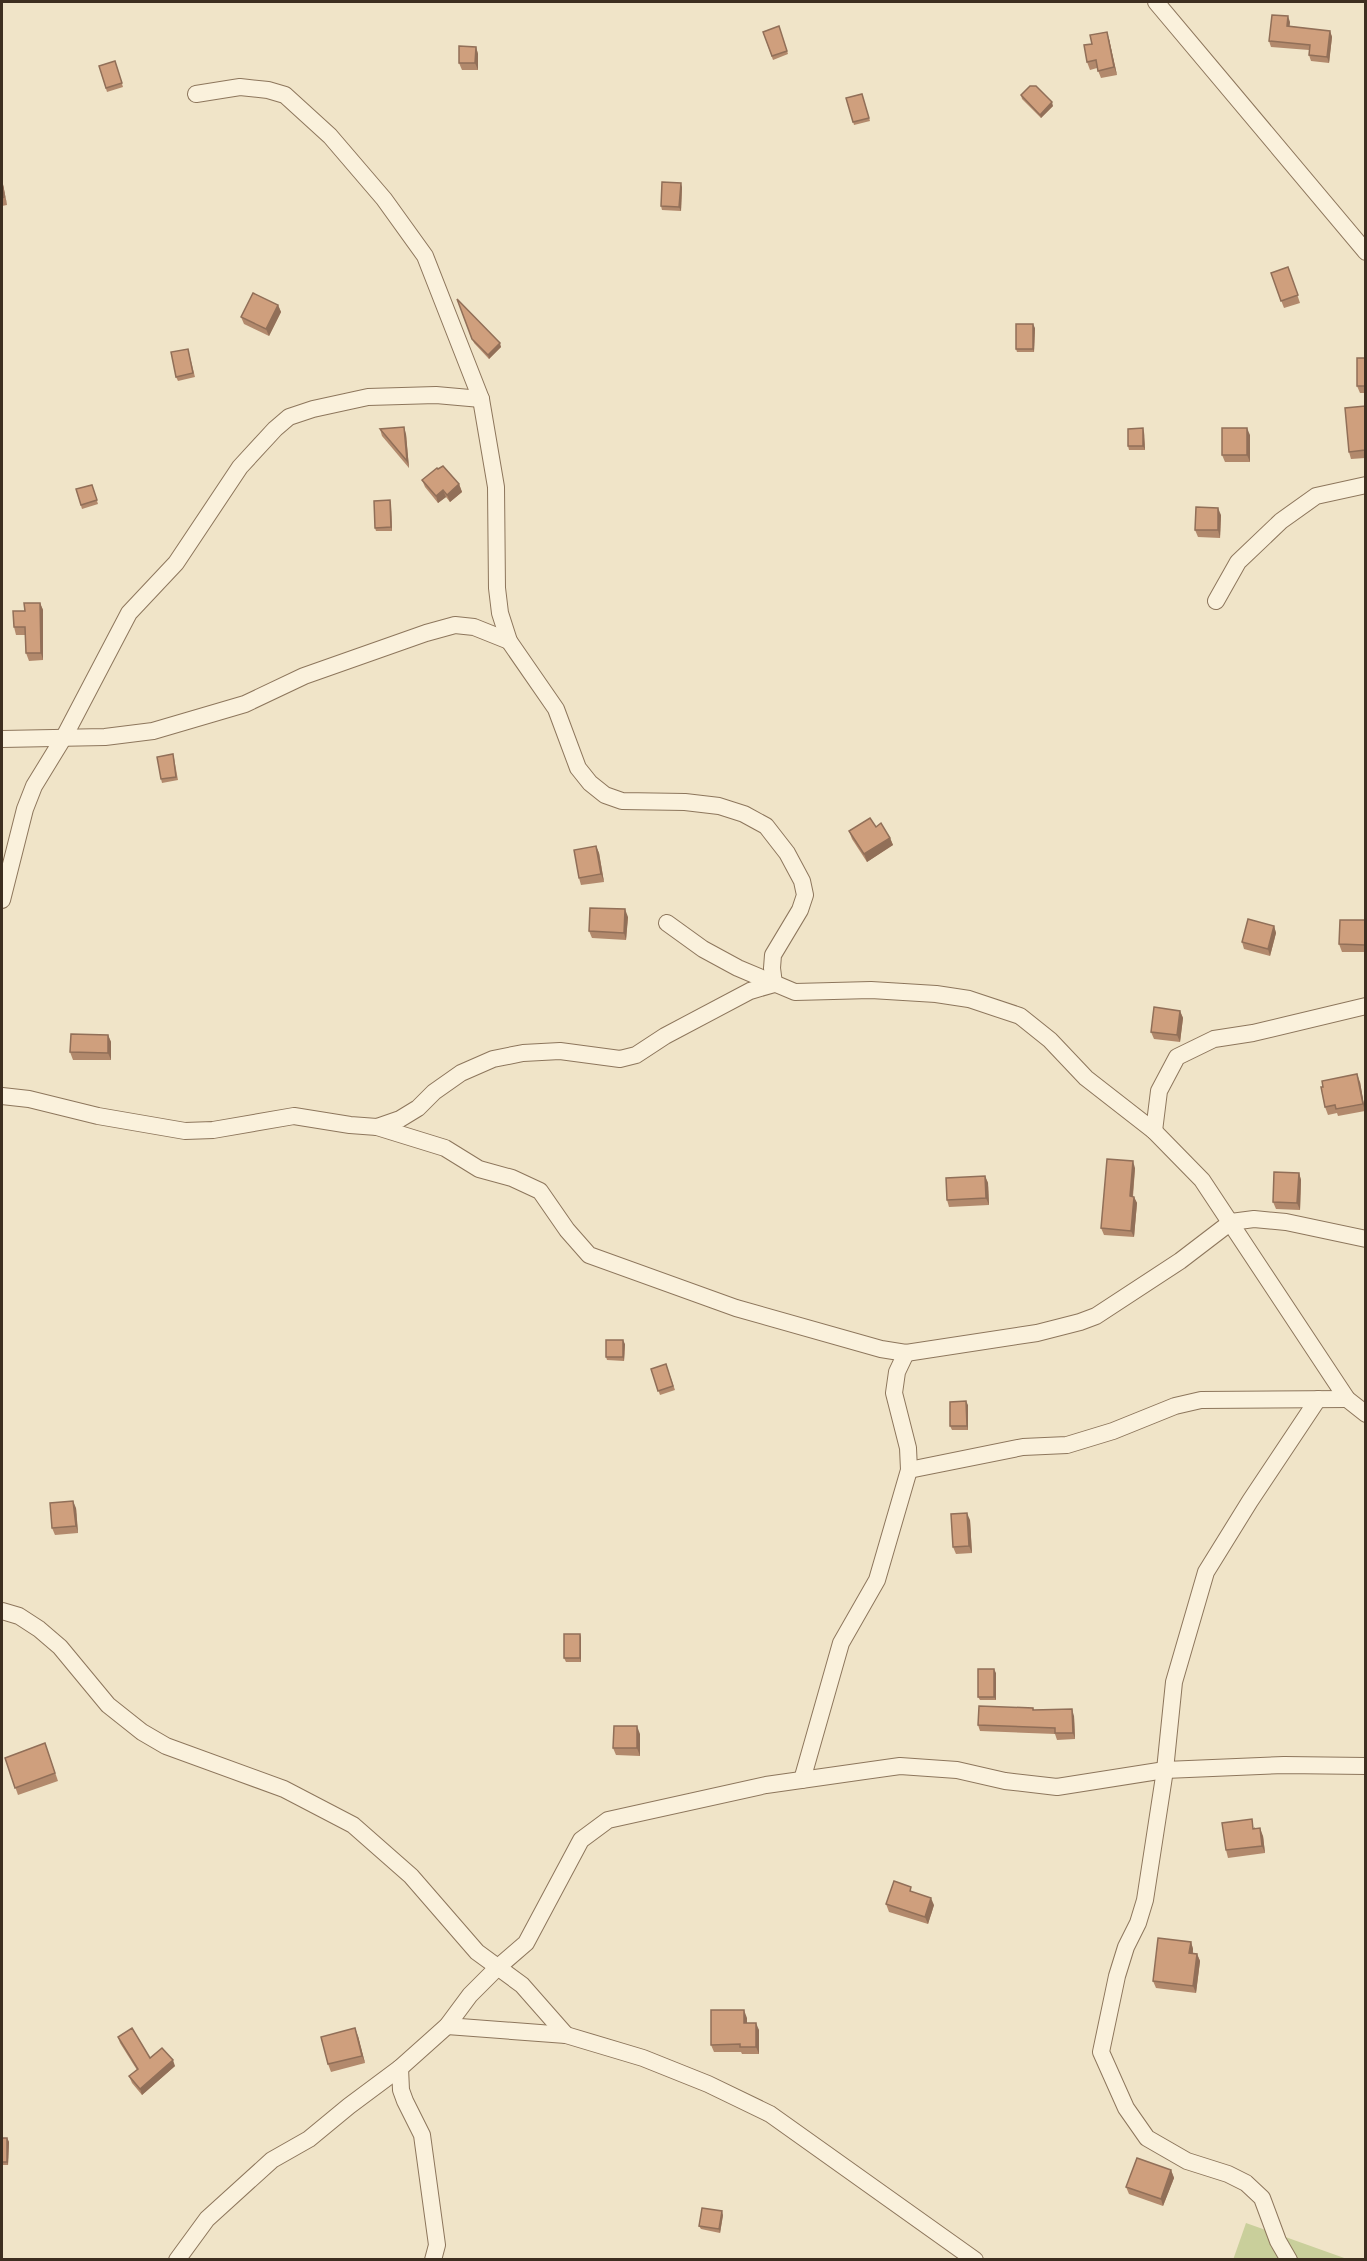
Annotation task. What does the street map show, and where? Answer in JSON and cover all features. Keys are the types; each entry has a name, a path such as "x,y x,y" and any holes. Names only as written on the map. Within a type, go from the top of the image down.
{"street":[{"path":"1156,2 1365,252"},
{"path":"196,94 240,87 268,90 285,95 330,136 384,199 425,256 481,399 496,487 497,588 500,613 509,641 556,710 578,768 590,783 605,795 622,801 685,802 719,806 744,814 766,826 787,853 802,881 805,896 800,910 773,955 774,984"},
{"path":"2,900 25,809 34,786 64,737 104,656 129,613 176,563 240,467 289,417 313,409 368,397 436,395 481,399"},
{"path":"1216,601 1238,562 1281,521 1316,496 1365,485"},
{"path":"2,739 105,737 153,731 245,704 304,676 455,625 474,627 509,641"},
{"path":"667,923 703,949 738,968 795,992 871,990 936,994 969,999 1020,1016 1050,1040 1086,1078 1154,1131 1202,1180 1347,1399 1365,1414"},
{"path":"376,1127 400,1119 418,1108 434,1092 461,1073 493,1059 524,1053 560,1050 620,1059 636,1055 665,1036 750,991 774,984"},
{"path":"1154,1131 1159,1091 1177,1057 1214,1039 1253,1033 1365,1006"},
{"path":"2,1096 29,1099 98,1116 185,1131 213,1130 294,1116 376,1127 445,1148 479,1169 512,1178 540,1191 567,1230 589,1255 736,1308 881,1349 906,1353 1037,1333 1096,1316 1180,1261 1230,1222 1254,1219 1286,1222 1365,1239"},
{"path":"802,1780 841,1643 877,1580 909,1470 908,1448 894,1393 897,1372 906,1353"},
{"path":"1289,2259 1278,2241 1262,2198 1246,2183 1228,2174 1187,2161 1147,2138 1126,2108 1101,2052 1126,1947 1138,1923 1145,1900 1165,1770 1174,1682 1206,1572 1318,1399"},
{"path":"909,1470 1023,1448 1067,1445 1113,1431 1175,1406 1201,1400 1347,1399"},
{"path":"2,1611 19,1616 53,1641 108,1705 142,1732 166,1746 284,1788 353,1825 411,1876 477,1952 522,1985 566,2035"},
{"path":"177,2259 207,2219 272,2160 309,2139 400,2068 447,2026 470,1995 526,1943 581,1840 608,1820 766,1785 900,1766 957,1770 1005,1781 1057,1788 1165,1770 1284,1765 1365,1766"},
{"path":"447,2026 566,2035 643,2058 708,2084 770,2114 975,2259"},
{"path":"400,2068 405,2101 422,2135 437,2245 433,2259"}],"green space":[{"path":"1246,2223 1347,2259 1233,2260"}],"building":[{"path":"1272,15 1288,16 1287,26 1330,31 1327,57 1309,55 1310,45 1269,41"},
{"path":"779,26 787,51 772,56 763,32"},
{"path":"1107,32 1114,67 1098,71 1096,60 1087,62 1084,45 1092,44 1090,35"},
{"path":"459,46 476,47 475,63 459,63"},
{"path":"115,61 122,83 106,88 99,66"},
{"path":"1030,86 1036,86 1052,102 1040,115 1021,95"},
{"path":"862,94 869,118 853,122 846,98"},
{"path":"662,182 681,183 679,207 661,206"},
{"path":"1288,267 1298,295 1281,301 1271,273"},
{"path":"253,293 278,305 266,329 241,317"},
{"path":"457,299 500,343 488,355 472,339"},
{"path":"1016,324 1033,324 1033,349 1016,349"},
{"path":"188,349 193,373 176,377 171,352"},
{"path":"1357,358 1365,358 1365,386 1357,386"},
{"path":"1365,406 1365,450 1349,452 1345,408"},
{"path":"404,427 407,461 380,429"},
{"path":"1143,428 1143,446 1128,446 1128,429"},
{"path":"1222,428 1247,428 1247,455 1222,455"},
{"path":"443,466 459,484 447,495 443,490 436,496 422,480"},
{"path":"92,485 97,500 81,505 76,489"},
{"path":"390,500 391,527 375,528 374,501"},
{"path":"1196,507 1218,508 1218,530 1195,530"},
{"path":"24,603 40,603 41,653 26,653 25,627 14,627 13,611 25,611"},
{"path":"173,754 176,777 161,779 157,757"},
{"path":"870,818 876,827 881,823 890,838 864,854 849,831"},
{"path":"596,846 601,874 579,878 574,850"},
{"path":"590,908 625,909 624,933 589,931"},
{"path":"1248,919 1274,926 1268,949 1242,942"},
{"path":"1340,920 1365,920 1365,945 1339,944"},
{"path":"1154,1007 1180,1011 1177,1035 1151,1032"},
{"path":"71,1034 108,1035 108,1053 70,1052"},
{"path":"1357,1074 1363,1104 1336,1109 1335,1105 1325,1107 1322,1081"},
{"path":"1107,1159 1133,1161 1130,1196 1134,1197 1131,1231 1101,1228"},
{"path":"1274,1172 1299,1173 1297,1203 1273,1202"},
{"path":"985,1176 986,1198 947,1200 946,1178"},
{"path":"606,1340 623,1340 623,1357 606,1357"},
{"path":"666,1364 673,1386 658,1391 651,1369"},
{"path":"966,1401 967,1426 950,1426 950,1402"},
{"path":"73,1501 76,1526 52,1528 50,1503"},
{"path":"967,1513 969,1546 953,1547 951,1514"},
{"path":"564,1634 580,1634 580,1658 564,1658"},
{"path":"978,1669 994,1669 994,1697 978,1697"},
{"path":"979,1706 1033,1708 1033,1710 1072,1709 1073,1733 1055,1733 1055,1728 978,1725"},
{"path":"614,1726 637,1726 637,1748 613,1748"},
{"path":"45,1743 55,1773 15,1788 5,1758"},
{"path":"1252,1819 1253,1829 1260,1828 1262,1846 1226,1850 1222,1823"},
{"path":"894,1881 911,1887 910,1891 931,1898 925,1917 886,1904"},
{"path":"1158,1938 1191,1942 1189,1953 1197,1954 1193,1986 1153,1981"},
{"path":"711,2010 744,2010 744,2023 756,2023 756,2047 740,2047 740,2044 711,2045"},
{"path":"132,2028 150,2058 162,2048 173,2060 140,2089 129,2076 138,2069 118,2037"},
{"path":"355,2028 362,2056 328,2064 321,2037"},
{"path":"2,2138 7,2138 7,2162 2,2162"},
{"path":"1137,2158 1171,2170 1161,2199 1126,2187"},
{"path":"702,2208 722,2211 719,2229 699,2226"}]}
